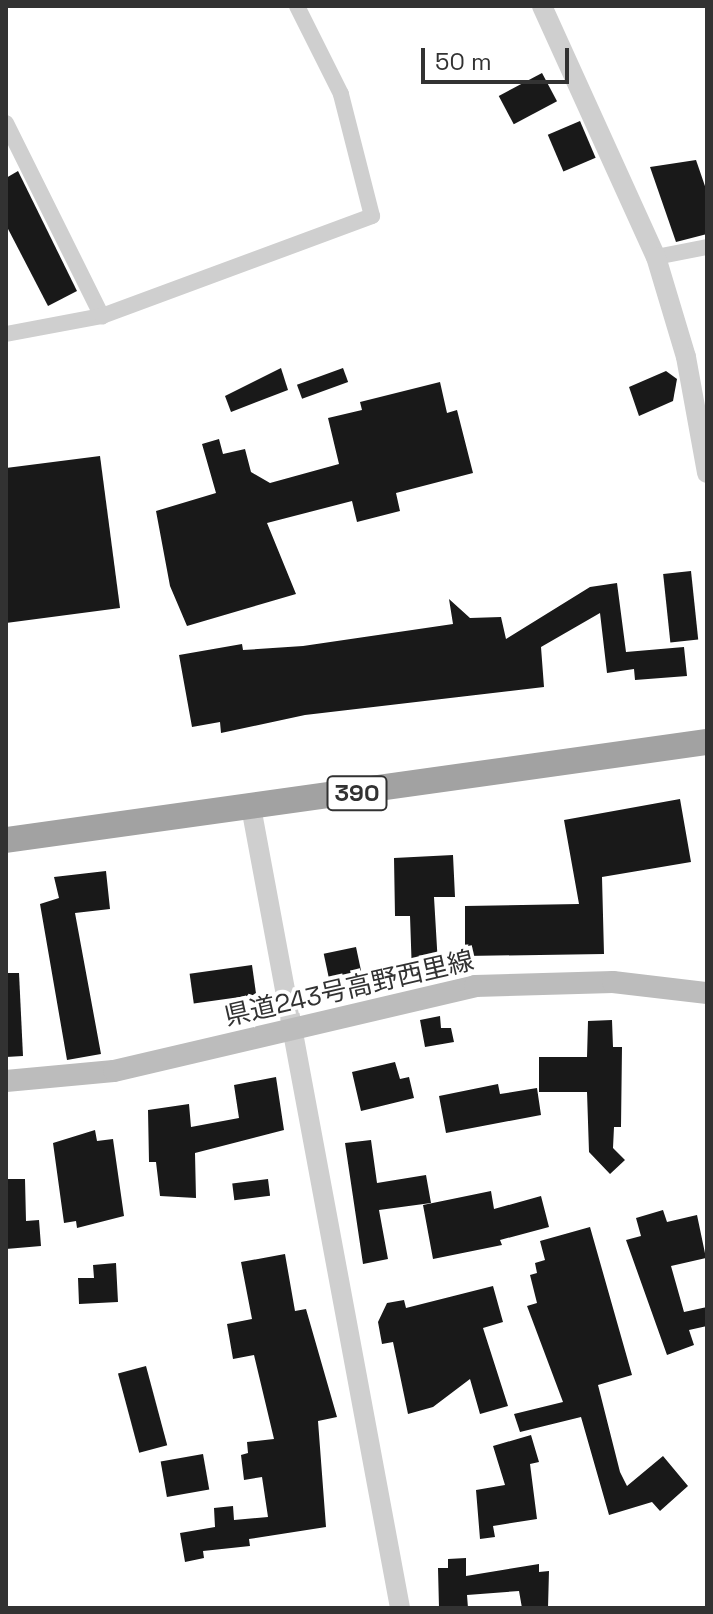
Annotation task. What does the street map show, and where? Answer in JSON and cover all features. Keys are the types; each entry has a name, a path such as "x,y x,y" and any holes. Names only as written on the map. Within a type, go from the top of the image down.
{"highway":[{"name":"390","path":"6,840 707,742"}],"main road":[{"name":"県道243号高野西里線","path":"6,1081 114,1071 475,986 613,982 707,993"}],"street":[{"path":"6,334 102,316 372,216 341,94 297,6"},
{"path":"542,6 656,257 686,357 707,473"},
{"path":"6,123 102,316"},
{"path":"656,257 707,247"},
{"path":"251,807 400,1608"}],"building":[{"path":"542,73 557,101 514,124 499,96"},
{"path":"580,121 596,158 563,171 548,135"},
{"path":"696,160 707,192 707,234 676,242 650,167"},
{"path":"18,171 77,291 48,306 6,225 6,178"},
{"path":"281,368 288,390 231,412 225,396"},
{"path":"343,368 348,382 302,399 297,385"},
{"path":"666,371 677,379 673,401 639,416 629,387"},
{"path":"440,382 447,413 457,410 473,473 396,493 400,511 357,522 352,501 267,523 296,594 187,626 170,586 156,511 216,493 202,444 219,439 223,454 245,449 251,472 270,483 339,464 328,418 362,410 360,402"},
{"path":"100,456 120,608 6,623 6,468"},
{"path":"691,571 698,640 670,643 663,574"},
{"path":"617,583 626,652 684,647 687,676 635,680 634,669 607,673 600,613 541,647 544,687 305,715 221,733 220,722 192,727 179,655 242,644 243,650 303,646 453,624 449,599 470,618 501,617 506,639 590,587"},
{"path":"680,799 691,862 602,877 604,954 465,956 465,906 579,904 564,820"},
{"path":"453,855 455,897 434,897 438,965 434,972 412,974 410,916 395,916 394,858"},
{"path":"106,871 110,909 75,913 101,1054 67,1060 40,904 59,898 54,877"},
{"path":"356,947 363,979 331,986 324,954"},
{"path":"252,965 256,995 194,1003 190,974"},
{"path":"6,973 19,973 23,1056 6,1057"},
{"path":"440,1016 441,1028 451,1028 454,1042 425,1047 420,1020"},
{"path":"612,1020 613,1047 622,1047 621,1127 614,1127 613,1148 625,1160 610,1174 589,1152 587,1092 539,1092 539,1057 587,1057 588,1021"},
{"path":"395,1062 400,1079 409,1077 414,1098 361,1111 352,1072"},
{"path":"276,1077 284,1130 195,1153 196,1198 160,1196 156,1162 149,1162 148,1110 189,1104 191,1127 239,1118 234,1085"},
{"path":"498,1084 500,1094 537,1088 541,1115 446,1133 439,1096"},
{"path":"95,1130 97,1141 113,1139 124,1216 77,1228 76,1221 64,1223 53,1143"},
{"path":"371,1140 377,1183 426,1175 431,1203 379,1210 388,1259 363,1264 345,1143"},
{"path":"6,1179 25,1179 26,1221 39,1220 41,1246 6,1249"},
{"path":"268,1179 270,1196 234,1200 232,1183"},
{"path":"491,1191 494,1209 541,1196 549,1227 500,1240 502,1245 433,1259 423,1205"},
{"path":"663,1210 667,1222 697,1215 706,1258 671,1266 684,1312 707,1307 707,1326 689,1330 694,1345 667,1355 626,1240 641,1236 636,1218"},
{"path":"590,1227 632,1375 598,1385 620,1472 627,1486 663,1456 688,1486 660,1511 652,1502 609,1515 581,1417 520,1432 514,1414 563,1402 527,1306 537,1303 530,1275 537,1273 535,1263 545,1260 540,1241"},
{"path":"285,1254 295,1311 306,1309 337,1417 318,1421 326,1527 249,1539 250,1546 203,1551 204,1558 185,1562 180,1533 215,1527 214,1508 233,1506 234,1520 268,1517 262,1477 244,1480 241,1455 248,1453 247,1442 274,1439 254,1355 233,1359 227,1324 252,1319 241,1262"},
{"path":"116,1263 118,1302 79,1304 78,1278 94,1278 93,1265"},
{"path":"493,1286 503,1322 483,1328 508,1406 480,1414 470,1379 433,1407 408,1414 393,1342 382,1344 378,1322 387,1303 404,1300 406,1308"},
{"path":"146,1366 167,1445 139,1453 118,1374"},
{"path":"531,1435 539,1462 530,1464 537,1519 493,1526 495,1537 480,1539 476,1490 505,1485 493,1446"},
{"path":"203,1454 209,1489 167,1497 161,1461"},
{"path":"466,1558 466,1576 539,1564 539,1572 549,1571 548,1608 522,1608 519,1591 467,1595 468,1608 439,1608 438,1568 448,1568 448,1559"}]}
